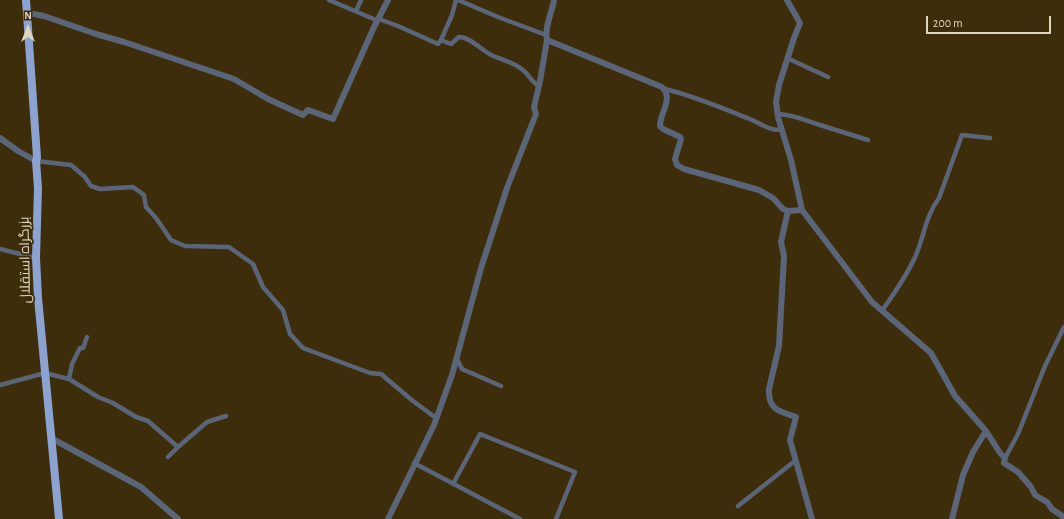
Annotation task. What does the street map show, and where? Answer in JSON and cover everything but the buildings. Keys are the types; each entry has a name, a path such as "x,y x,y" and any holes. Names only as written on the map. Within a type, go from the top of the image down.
{"highway":[{"name":"بزرگراه استقلال","path":"26,0 37,157 38,188 36,258 38,298 59,519"}],"street":[{"path":"329,0 376,20 379,19 398,26 438,44 452,15 457,0 662,86 665,89 681,93 760,123 774,130 781,129"},
{"path":"356,11 361,0"},
{"path":"28,13 44,16 124,42 234,80 268,99 303,115 308,110 333,119 368,40 388,0"},
{"path":"388,519 436,418 457,359 481,268 507,188 536,114 534,107 539,86 549,16 553,8 554,0"},
{"path":"787,0 800,23 777,93 778,114 802,210 872,302 931,353 955,396 986,431 1000,453 1005,458"},
{"path":"441,40 451,44 459,37 464,38 490,55 516,65 539,86"},
{"path":"788,58 828,77"},
{"path":"665,89 668,99 660,120 660,126 681,139 675,159 677,165 684,169 759,190 773,198 783,209 788,211 802,210"},
{"path":"778,114 809,120 820,125 868,140"},
{"path":"882,311 900,285 916,255 925,228 939,198 962,135 990,138"},
{"path":"0,138 18,151 36,161 71,164 85,177 91,186 100,190 133,187 144,195 146,207 156,218 170,240 185,246 229,247 253,264 263,287 283,310 290,334 303,348 370,373 381,374 436,418"},
{"path":"788,211 781,242 784,256 779,346 769,389 769,397 771,404 775,409 796,417 790,440 812,519"},
{"path":"0,249 36,258"},
{"path":"1064,328 1045,366 1018,434 1005,458 1004,463 1018,472 1031,487 1035,495 1047,502 1052,509 1064,517"},
{"path":"69,379 72,364 80,348 83,348 87,337"},
{"path":"457,359 462,369 501,386"},
{"path":"0,385 45,373 69,379 98,397 113,403 136,417 148,421 178,447"},
{"path":"168,457 207,422 226,416"},
{"path":"952,519 963,476 973,452 986,431"},
{"path":"453,484 480,434 575,472 556,519"},
{"path":"51,438 141,487 178,519"},
{"path":"738,506 796,460"},
{"path":"414,463 520,519"}]}
